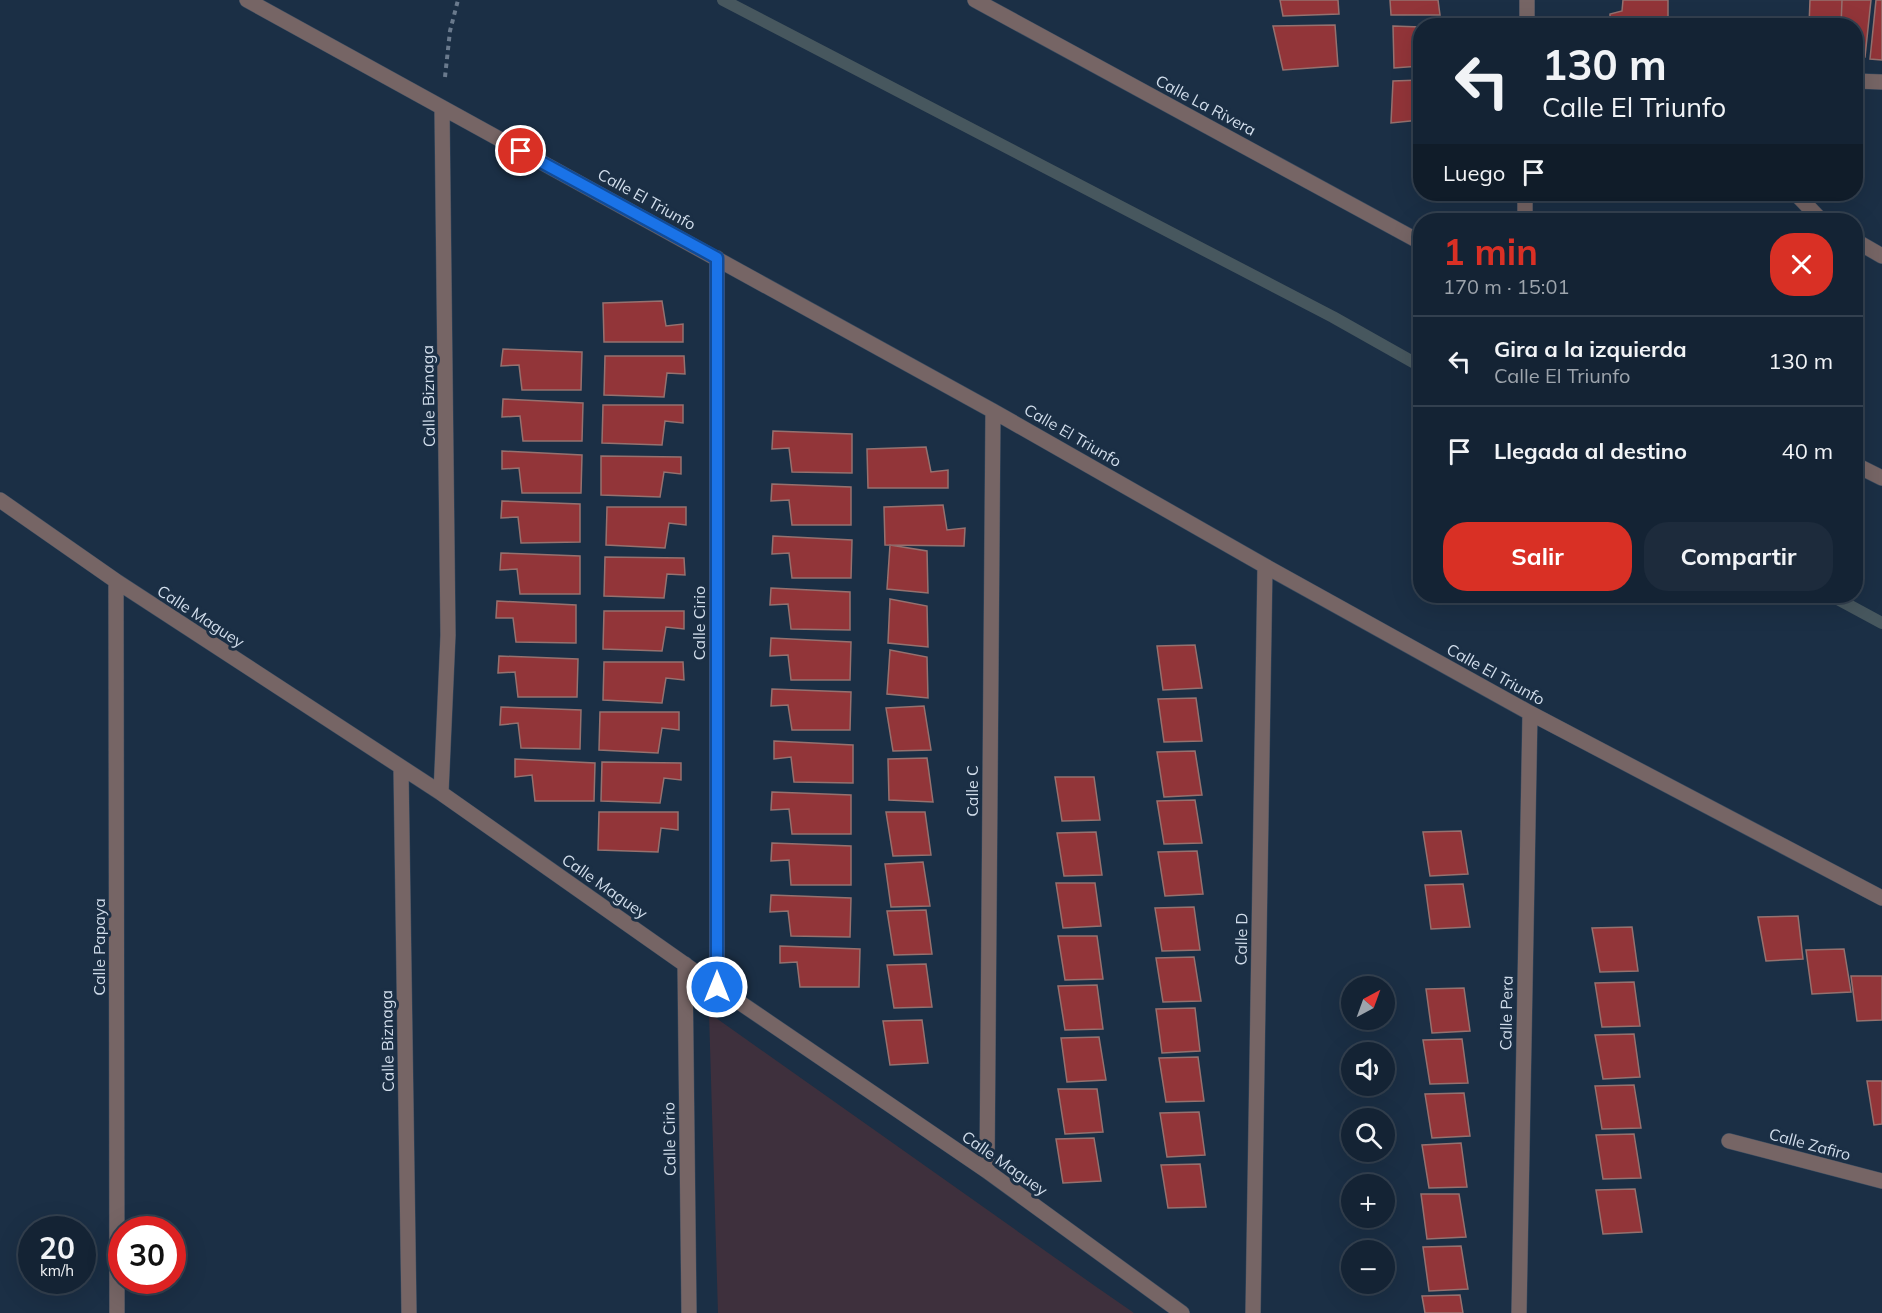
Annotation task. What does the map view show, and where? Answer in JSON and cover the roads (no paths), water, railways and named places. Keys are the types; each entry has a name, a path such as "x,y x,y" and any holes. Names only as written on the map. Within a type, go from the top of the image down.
{"street":[{"name":"Calle El Triunfo","path":"247,0 993,411 1530,713 1882,898"},
{"name":"Calle La Rivera","path":"975,0 1413,238"},
{"path":"1527,0 1527,18"},
{"path":"1863,81 1882,82"},
{"name":"Calle Biznaga","path":"441,793 448,635 442,108"},
{"path":"1803,201 1814,213"},
{"path":"1863,245 1882,256"},
{"name":"Calle Cirio","path":"717,258 717,987"},
{"name":"Calle C","path":"987,1172 993,411"},
{"path":"1863,468 1882,478"},
{"name":"Calle Maguey","path":"0,500 116,582 441,793 717,987 987,1172 1182,1313"},
{"name":"Calle D","path":"1253,1313 1265,566"},
{"name":"Calle Papaya","path":"116,582 117,1313"},
{"name":"Calle Pera","path":"1519,1313 1530,713"},
{"name":"Calle Biznaga","path":"401,768 409,1313"},
{"name":"Calle Cirio","path":"685,964 689,1313"},
{"name":"Calle Zafiro","path":"1729,1141 1882,1181"}],"waterway":[{"path":"723,0 1333,317 1413,362"},
{"path":"1845,603 1882,623"}]}
